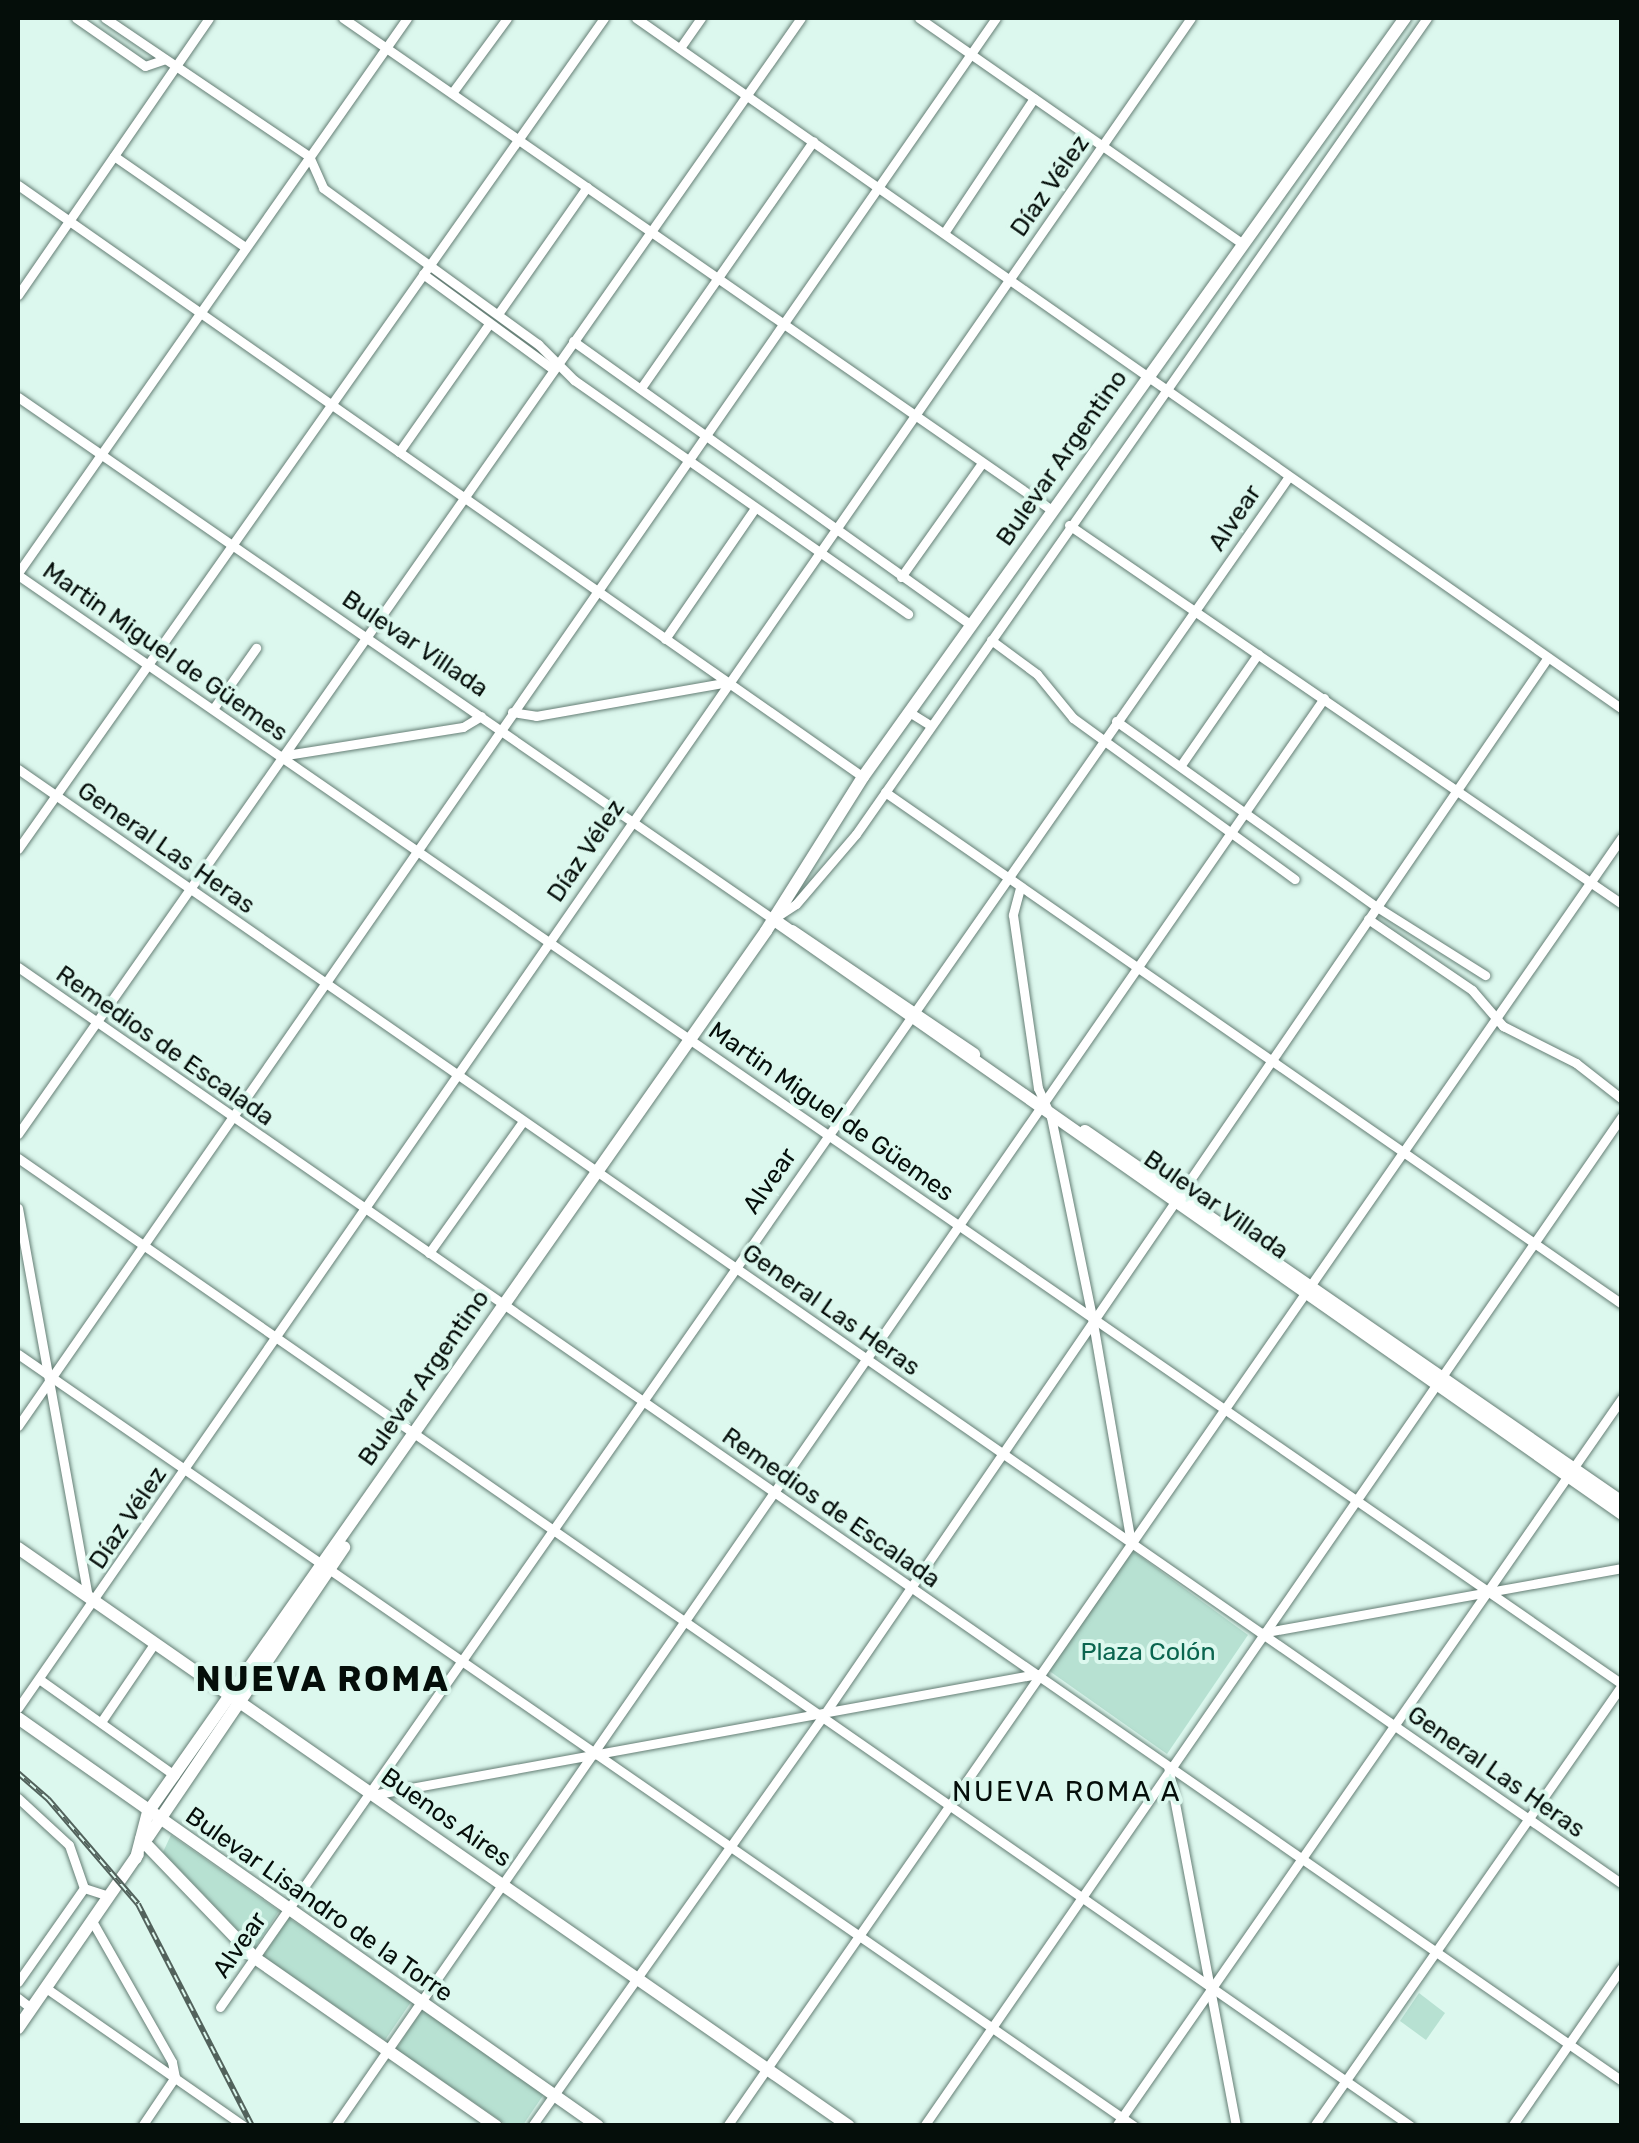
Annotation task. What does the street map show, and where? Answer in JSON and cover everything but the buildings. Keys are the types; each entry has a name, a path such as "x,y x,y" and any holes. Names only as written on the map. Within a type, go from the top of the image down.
{"main road":[{"name":"Bulevar Argentino","path":"152,1815 692,1040 770,925 862,777 1405,18"},
{"name":"Bulevar Villada","path":"770,925 787,929 910,1014 1570,1472 1622,1514"},
{"name":"Bulevar Villada","path":"1570,1472 1622,1502"},
{"name":"Buenos Aires","path":"18,1548 849,2126"},
{"name":"Bulevar Argentino","path":"18,2028 136,1858 152,1815 174,1774 234,1698"},
{"name":"Bulevar Lisandro de la Torre","path":"18,1718 598,2126"},
{"path":"160,1859 160,1838 174,1830"},
{"name":"Bulevar Lisandro de la Torre","path":"143,1841 255,1958 496,2126"}],"street":[{"path":"76,18 145,66 166,59"},
{"path":"105,18 308,156 323,188 489,324 908,614"},
{"path":"18,295 209,18"},
{"path":"343,18 1053,510"},
{"path":"18,574 407,18"},
{"path":"452,93 507,18"},
{"path":"18,849 604,18"},
{"path":"636,18 1010,278 1287,479 1622,708"},
{"path":"680,48 701,18"},
{"path":"18,1134 187,887 801,18"},
{"path":"918,18 1244,244"},
{"path":"18,1426 996,18"},
{"name":"Díaz Vélez","path":"18,1708 630,820 1191,18"},
{"path":"770,925 806,894 884,792 1427,18"},
{"path":"944,232 1034,98"},
{"path":"640,388 814,141"},
{"path":"114,156 245,247"},
{"path":"18,185 862,777"},
{"path":"498,314 587,187"},
{"path":"427,270 498,314 554,367"},
{"path":"399,452 489,324"},
{"path":"573,341 971,625"},
{"name":"Bulevar Villada","path":"18,397 630,820 770,925"},
{"path":"901,576 982,463"},
{"name":"Alvear","path":"220,2007 1287,479"},
{"path":"665,638 755,508"},
{"path":"1069,526 1622,904"},
{"name":"Martin Miguel de Güemes","path":"18,574 1622,1684"},
{"path":"991,640 1037,674 1102,740 1295,879"},
{"path":"214,709 256,648"},
{"path":"1181,765 1258,654"},
{"path":"532,2126 823,1716 1092,1317 1548,657"},
{"path":"512,712 536,716 728,682"},
{"path":"335,2126 959,1225 1044,1110 1324,698"},
{"path":"909,712 931,726"},
{"path":"280,756 463,727 481,716"},
{"path":"1116,721 1377,907 1485,976"},
{"name":"General Las Heras","path":"18,769 1622,1884"},
{"path":"884,792 1622,1304"},
{"path":"727,2126 1037,1674 1227,1410 1622,837"},
{"path":"821,838 839,849"},
{"path":"1020,888 1013,916 1044,1110 1092,1317 1132,1542"},
{"path":"1368,919 1472,990 1494,1018 1576,1063 1622,1099"},
{"name":"Remedios de Escalada","path":"18,967 1622,2081"},
{"path":"924,2126 1168,1766 1622,1116"},
{"path":"429,1253 523,1121"},
{"path":"18,1158 1411,2126"},
{"path":"18,1208 92,1600"},
{"path":"18,1354 327,1563 991,2026 1119,2121 1134,2126"},
{"path":"1119,2121 1622,1398"},
{"path":"1261,1633 1622,1568"},
{"path":"101,1722 154,1644"},
{"path":"372,1794 595,1750 823,1716 1037,1674"},
{"path":"39,1679 174,1774"},
{"path":"1314,2126 1622,1684"},
{"path":"1168,1766 1236,2126"},
{"path":"18,1798 69,1845 84,1888"},
{"path":"84,1888 110,1896"},
{"path":"18,1982 84,1888"},
{"path":"92,1921 175,2077"},
{"path":"1512,2126 1622,1967"},
{"path":"46,1988 244,2126"},
{"path":"18,1998 31,2008"},
{"path":"142,2126 175,2077"}],"green space":[{"name":"Plaza Colón","path":"1133,1551 1248,1635 1167,1754 1048,1670"},
{"path":"171,1835 279,1911 255,1948 163,1852"},
{"path":"289,1918 411,2002 385,2040 263,1956"},
{"path":"1419,1993 1445,2013 1426,2040 1400,2021"},
{"path":"422,2010 544,2094 523,2125 507,2125 396,2049"}],"railway":[{"path":"18,1773 48,1799 138,1904 252,2126"}],"district":[{"name":"NUEVA ROMA","path":"323,1679"},
{"name":"NUEVA ROMA A","path":"1067,1792"}]}
